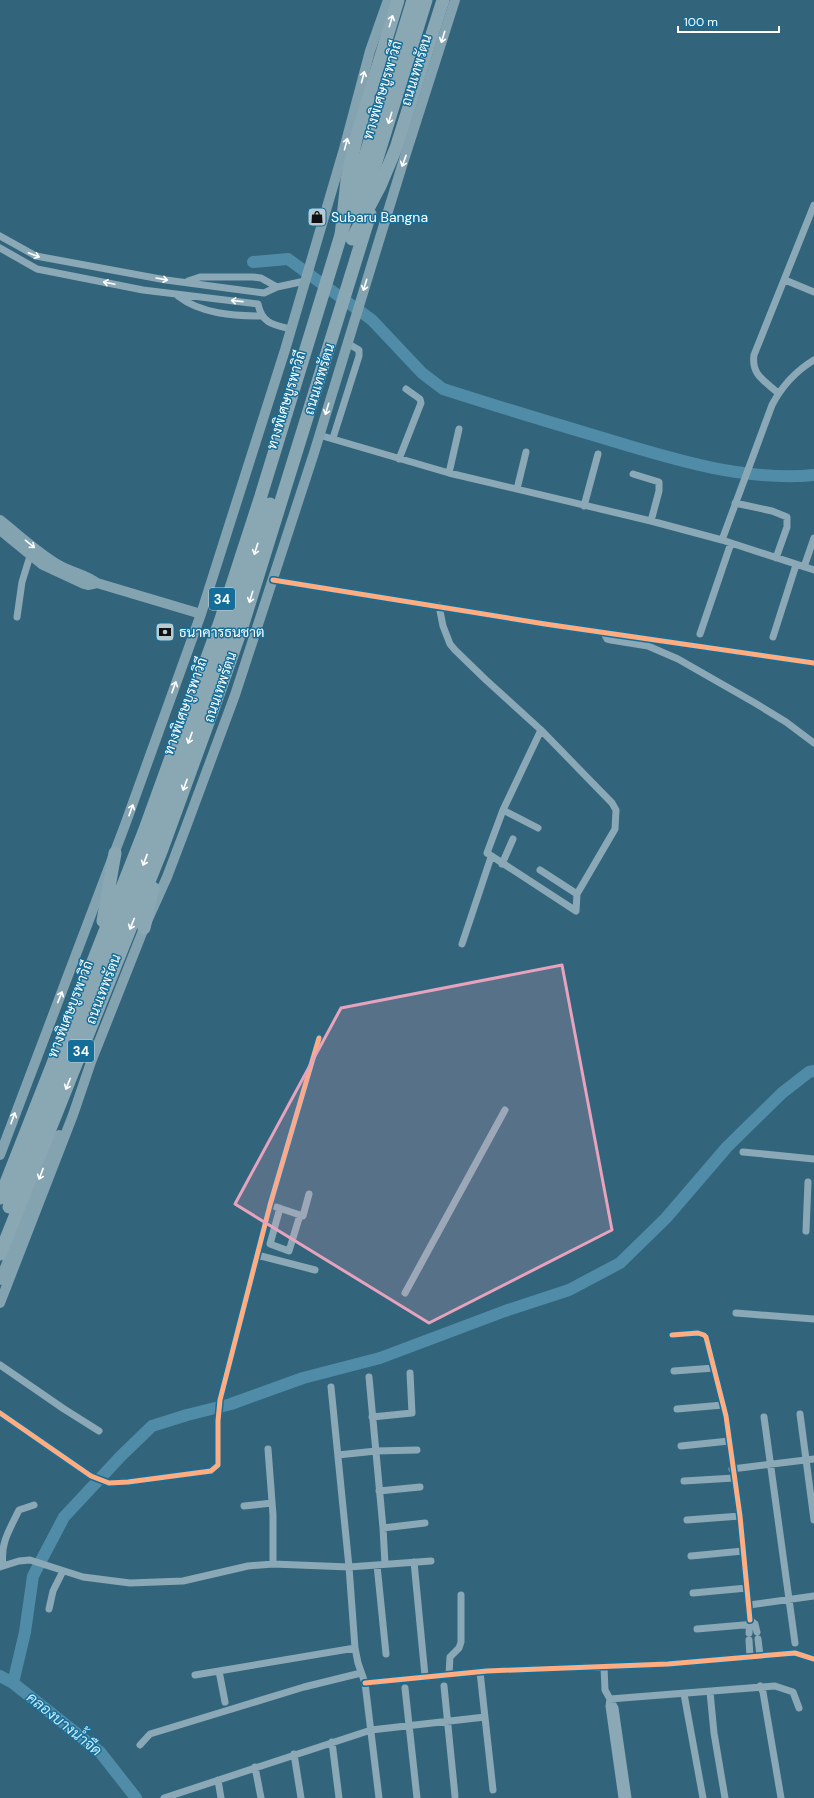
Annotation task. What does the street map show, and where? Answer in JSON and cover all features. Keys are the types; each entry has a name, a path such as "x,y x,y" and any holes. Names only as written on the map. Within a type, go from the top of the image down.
{"highway":[{"path":"347,238 345,195 354,146 398,0"},
{"name":"ถนนเทพรัตน","path":"0,1187 102,927 215,620 339,230 409,0"},
{"name":"ทางพิเศษบูรพาวิถี","path":"0,1230 155,835 195,726 272,499 414,0"},
{"name":"ทางพิเศษบูรพาวิถี","path":"0,1198 144,832 184,725 426,0"},
{"path":"347,238 380,186 396,148 442,0"},
{"name":"ถนนเทพรัตน","path":"0,1254 162,849 242,627 362,238 442,0"},
{"path":"144,928 162,849"},
{"path":"102,927 115,853"}],"main road":[{"name":"34","path":"0,1155 115,853 200,614 291,329 350,128 370,51 388,0"},
{"name":"ถนนเทพรัตน","path":"0,1303 73,1115 91,1062 144,928 167,877 235,695 319,435 455,0"},
{"path":"350,128 374,112"},
{"path":"0,520 46,557 90,578 97,583 200,614"},
{"path":"0,530 30,556 58,574 88,586 97,583"},
{"path":"0,1280 45,1166 91,1062"}],"street":[{"path":"778,393 756,374 753,362 754,355 814,205"},
{"path":"0,236 36,256 186,282 264,293"},
{"path":"0,248 37,268 77,277 178,296 258,304"},
{"path":"77,277 80,264"},
{"path":"186,282 200,277 254,277 261,278 277,286"},
{"path":"785,280 814,292"},
{"path":"291,329 272,324 265,320 258,304 264,293 277,286 305,281"},
{"path":"178,296 190,304 216,312 233,315 262,316"},
{"path":"333,438 360,356 359,350 347,343"},
{"path":"722,540 772,405 778,393 795,374 814,360"},
{"path":"399,460 421,403 420,399 406,389"},
{"path":"448,473 459,429"},
{"path":"319,435 333,438 399,460 448,473 584,506 652,520 722,540 814,570"},
{"path":"517,490 526,452"},
{"path":"584,506 598,454"},
{"path":"633,474 660,482 652,520"},
{"path":"735,503 772,511 787,517 788,527 776,558"},
{"path":"804,567 814,538"},
{"path":"700,634 731,543"},
{"path":"17,617 22,582 30,556"},
{"path":"773,637 796,565"},
{"path":"273,580 814,664"},
{"path":"439,606 442,626 450,644 455,650 541,730 612,803 616,810 615,829 576,894 576,911 487,853 502,810 541,730"},
{"path":"604,632 607,639 648,646 678,659 762,707 814,742"},
{"path":"502,810 538,828"},
{"path":"502,864 513,840"},
{"path":"462,944 492,857"},
{"path":"540,870 576,894"},
{"path":"0,1413 91,1476 109,1483 128,1482 211,1471 215,1469 219,1462 218,1421 220,1400 270,1205 319,1038"},
{"path":"405,1293 505,1110"},
{"path":"743,1152 814,1159"},
{"path":"806,1231 808,1182"},
{"path":"270,1205 303,1216 309,1194"},
{"path":"280,1208 270,1244 289,1251 300,1215"},
{"path":"257,1255 315,1270"},
{"path":"736,1313 814,1319"},
{"path":"672,1335 698,1333 704,1335 714,1368 723,1405 729,1441 740,1516 749,1606 760,1656"},
{"path":"0,1365 99,1431"},
{"path":"674,1371 714,1368"},
{"path":"372,1417 412,1413 410,1373"},
{"path":"369,1377 383,1528 381,1565 386,1654"},
{"path":"331,1387 349,1567 355,1648 365,1683 379,1798"},
{"path":"677,1409 723,1405"},
{"path":"800,1414 814,1520"},
{"path":"764,1417 794,1643"},
{"path":"681,1446 729,1441"},
{"path":"268,1449 272,1503 273,1564"},
{"path":"338,1455 376,1451 416,1450"},
{"path":"732,1469 814,1459"},
{"path":"684,1481 734,1478"},
{"path":"379,1491 420,1487"},
{"path":"244,1506 272,1503"},
{"path":"34,1505 19,1510 2,1545 2,1566 19,1561 30,1560 83,1577 123,1583 174,1582 199,1578 248,1566 273,1564 349,1567 431,1560"},
{"path":"687,1520 740,1516"},
{"path":"383,1528 425,1523"},
{"path":"691,1556 743,1551"},
{"path":"414,1562 425,1676"},
{"path":"49,1609 53,1591 64,1571"},
{"path":"693,1593 747,1588"},
{"path":"449,1674 450,1657 459,1648 461,1642 461,1595"},
{"path":"749,1606 814,1596"},
{"path":"697,1629 754,1628"},
{"path":"750,1657 749,1637 754,1628"},
{"path":"195,1675 355,1648"},
{"path":"365,1683 449,1674 680,1663 795,1653 814,1659"},
{"path":"604,1667 605,1690 615,1708 628,1798"},
{"path":"219,1671 225,1702"},
{"path":"480,1672 492,1790"},
{"path":"140,1745 145,1737 157,1731 304,1687 361,1673"},
{"path":"444,1686 455,1796"},
{"path":"760,1686 763,1692 781,1798"},
{"path":"610,1699 775,1686 793,1692 799,1708"},
{"path":"406,1688 417,1798"},
{"path":"710,1692 714,1733 725,1798"},
{"path":"684,1694 703,1798"},
{"path":"610,1699 609,1706 622,1798"},
{"path":"164,1798 183,1795 218,1780 255,1767 371,1730 485,1716"},
{"path":"332,1742 339,1798"},
{"path":"294,1754 301,1798"},
{"path":"255,1767 261,1798"},
{"path":"218,1780 221,1798"}],"highlighted area":[{"path":"562,965 612,1230 429,1323 235,1204 341,1008"}],"waterway":[{"path":"253,262 288,259 372,320 422,373 443,389 628,446 707,467 761,475 814,475"},
{"path":"13,1683 25,1632 33,1576 64,1517 121,1456 152,1426 187,1415 231,1404 303,1378 380,1358 505,1311 569,1290 620,1263 666,1218 727,1147 782,1093 809,1072 814,1071"},
{"name":"คลองบางน้ำจืด","path":"0,1676 13,1683 100,1752 136,1798"}],"cycle path":[{"path":"273,580 545,624 814,663"},
{"path":"0,1413 91,1476 109,1483 128,1482 211,1471 218,1465 218,1421 220,1400 270,1205 319,1038"},
{"path":"672,1335 698,1333 706,1337 726,1416 740,1516 750,1620"},
{"path":"365,1683 487,1671 668,1664 795,1653 814,1659"}],"place":[{"name":"Subaru Bangna","path":"317,217"},
{"name":"ธนาคารธนชาต","path":"165,632"}]}
